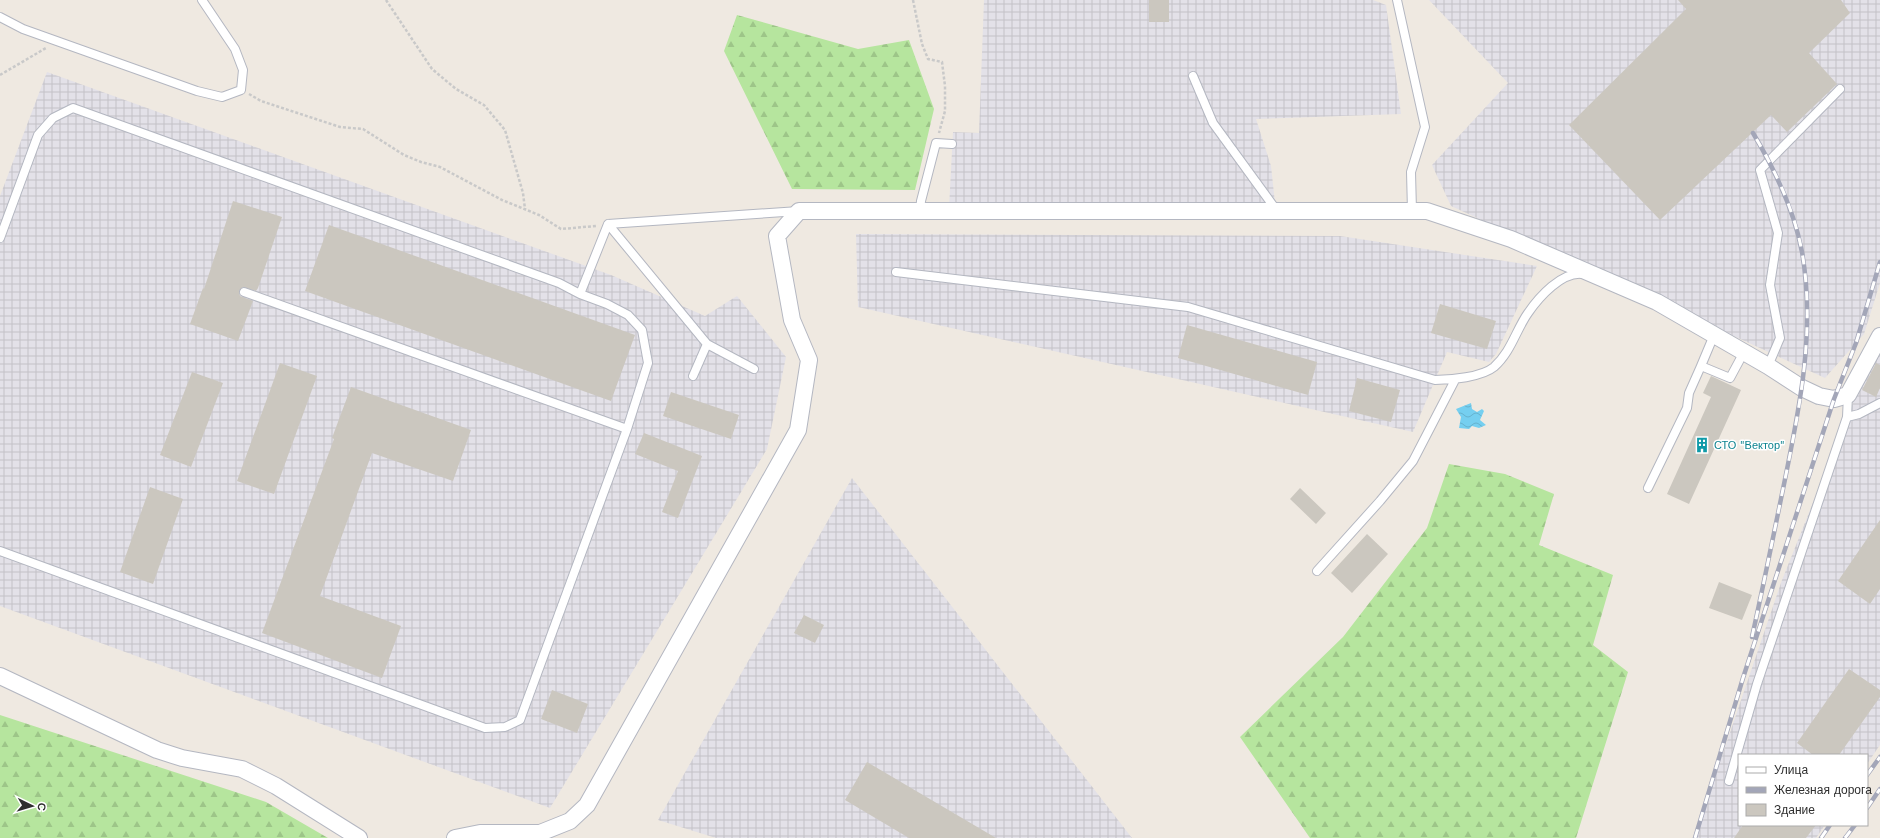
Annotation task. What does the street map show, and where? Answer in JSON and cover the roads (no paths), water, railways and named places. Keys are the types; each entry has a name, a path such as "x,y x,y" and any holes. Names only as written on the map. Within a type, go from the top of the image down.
{"street":[{"path":"455,838 480,833 540,834 570,821 587,805 798,430 809,360 792,320 777,236 799,211 1427,211 1510,239 1657,302 1768,366 1802,388 1819,396 1834,399 1848,395 1880,336"},
{"path":"0,676 156,750 182,758 242,769 276,786 360,838"}],"lane":[{"path":"0,17 23,29 197,91 222,97 242,90 243,70 236,49 202,0"},
{"path":"1397,0 1425,127 1411,172 1412,211"},
{"path":"1193,76 1213,123 1278,211"},
{"path":"1768,366 1780,338 1770,285 1778,233 1760,170 1840,89"},
{"path":"0,238 38,136 53,118 73,108 544,278 607,304 628,315 642,330 648,363 627,429 520,720 506,727 485,728 0,551"},
{"path":"920,211 921,201 936,143 952,144"},
{"path":"608,224 799,211"},
{"path":"580,294 608,224"},
{"path":"608,224 707,344 754,369"},
{"path":"896,272 1188,307 1435,380 1456,380 1493,368 1508,350 1528,313 1561,278 1576,273 1597,276"},
{"path":"244,292 627,429"},
{"path":"1648,488 1687,408 1688,392 1714,335"},
{"path":"693,376 707,344"},
{"path":"1701,366 1730,378 1744,352"},
{"path":"1317,571 1380,501 1413,461 1456,380"},
{"path":"1729,782 1757,684 1847,417 1848,395"},
{"path":"1847,417 1860,414 1880,403"}],"water":[{"path":"1471,403 1472,409 1477,412 1482,409 1484,411 1480,420 1486,425 1479,428 1472,426 1469,429 1459,428 1461,417 1456,409"}],"railway":[{"path":"1752,637 1800,401 1804,371 1807,312 1806,282 1802,252 1794,220 1783,190 1753,133"},
{"path":"1695,838 1743,678 1834,399 1856,343 1880,262"},
{"path":"1868,774 1880,757"},
{"path":"1868,807 1880,789"},
{"path":"1821,838 1829,826"},
{"path":"1845,838 1854,826"}],"place":[{"name":"СТО \"Вектор\"","path":"1702,445"}]}
